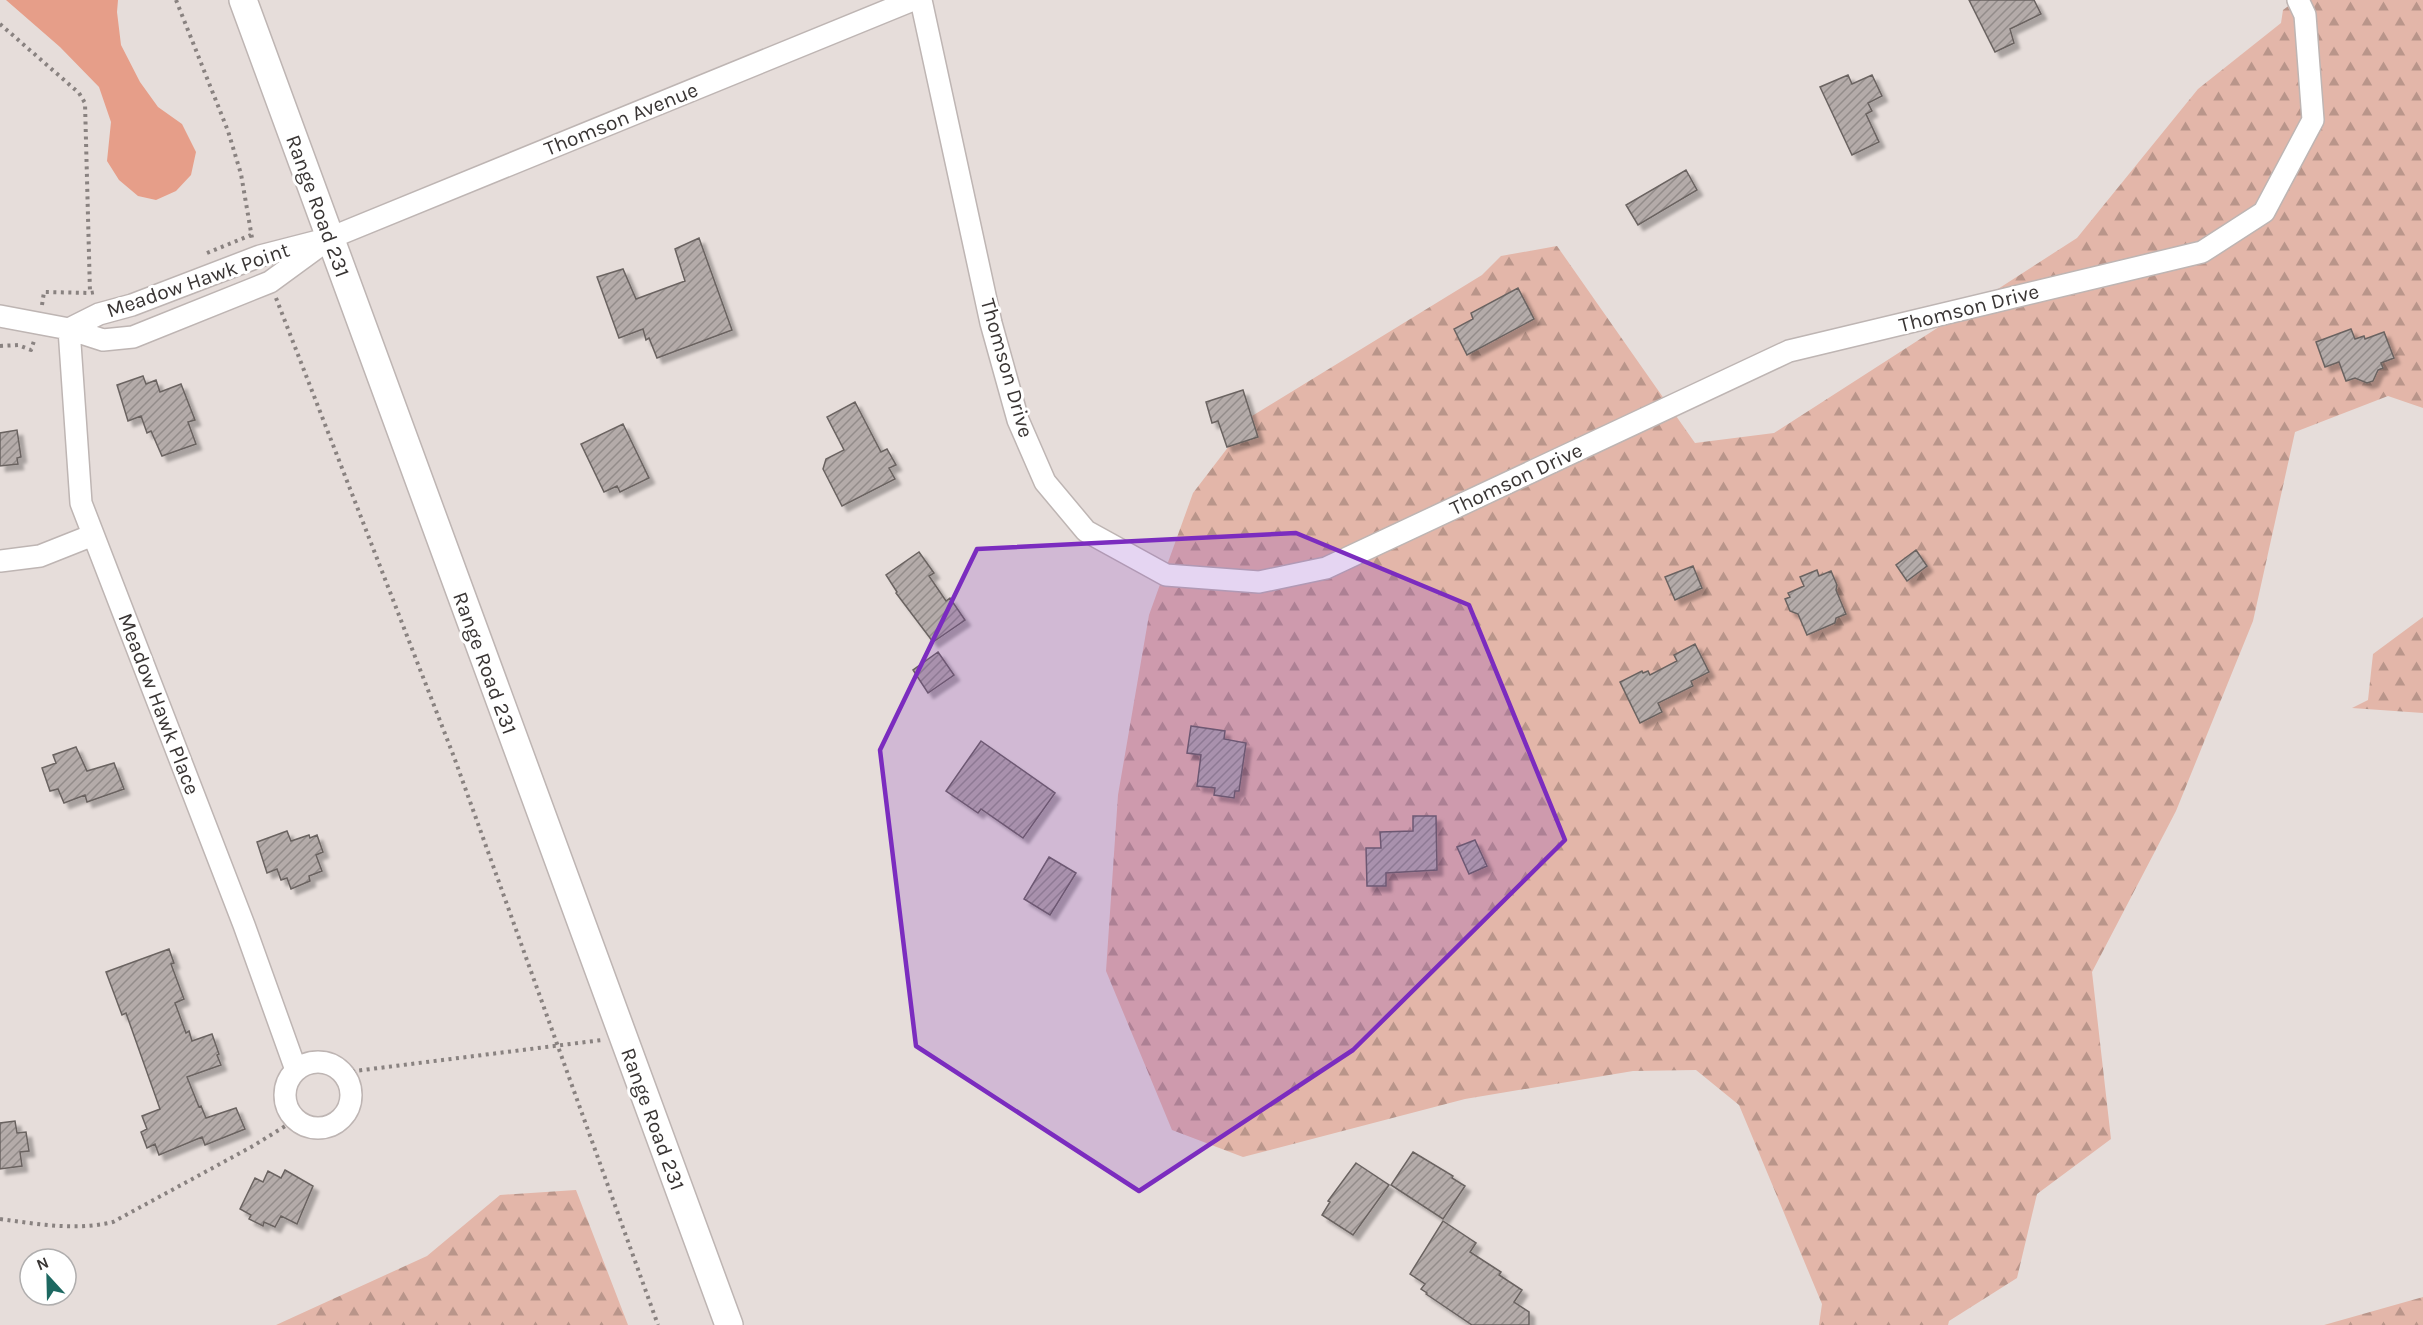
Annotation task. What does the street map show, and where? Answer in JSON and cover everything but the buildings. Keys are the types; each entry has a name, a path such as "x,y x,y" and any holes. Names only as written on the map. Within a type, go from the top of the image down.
{"street":[{"name":"Range Road 231","path":"243,0 729,1325"},
{"name":"Thomson Avenue","path":"330,238 913,0"},
{"name":"Thomson Drive","path":"921,0 991,323 1018,420 1045,482 1086,531 1166,575 1259,582 1326,568 1789,351 2202,252 2264,212 2313,120 2305,15 2298,0"},
{"name":"Meadow Hawk Point","path":"69,329 99,314 132,305 260,256 330,238"},
{"name":"Meadow Hawk Point","path":"0,316 69,329 103,339 133,337 270,282 330,238"},
{"name":"Meadow Hawk Place","path":"69,329 81,503 244,925 296,1070"},
{"path":"0,561 40,556 93,535"},
{"path":"329,1063 345,1075 351,1087 351,1098 343,1117 335,1124 315,1128 295,1120 285,1101 285,1089 296,1070 306,1064 329,1063"}],"path":[{"path":"176,0 231,142 247,200 251,234 260,256"},
{"path":"0,24 79,93 85,103 90,293 99,292"},
{"path":"205,253 251,234"},
{"path":"270,282 454,757 658,1325"},
{"path":"0,346 18,345 31,350 35,337"},
{"path":"345,1075 355,1071 558,1047 622,1035"},
{"path":"0,1219 50,1226 94,1226 113,1222 262,1141 295,1120"}],"highlighted area":[{"path":"1296,533 1469,605 1565,840 1353,1050 1139,1191 916,1046 880,750 977,549"}],"green space":[{"path":"2296,0 2423,0 2423,408 2388,396 2295,432 2253,621 2176,811 2092,972 2111,1139 2037,1194 2017,1278 1949,1321 1948,1325 1819,1325 1822,1304 1739,1105 1696,1070 1633,1071 1465,1099 1243,1157 1172,1130 1106,971 1118,795 1149,615 1193,493 1252,416 1482,275 1501,256 1557,246 1695,443 1774,433 2077,238 2198,89 2281,23 2283,10"},
{"path":"2423,617 2423,713 2352,708 2368,700 2373,654"},
{"path":"576,1190 628,1325 276,1325 427,1256 500,1195"},
{"path":"2423,1297 2423,1325 2324,1325"}],"shaded area":[{"path":"6,0 118,0 121,45 140,82 158,107 182,124 196,152 191,175 176,191 156,200 138,196 119,180 107,161 111,122 99,87 60,47"}]}
